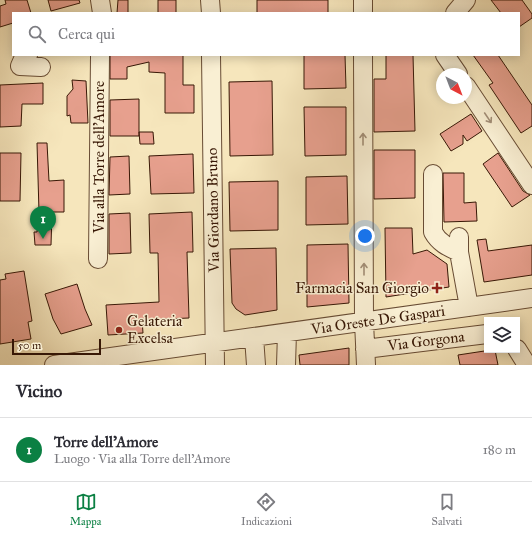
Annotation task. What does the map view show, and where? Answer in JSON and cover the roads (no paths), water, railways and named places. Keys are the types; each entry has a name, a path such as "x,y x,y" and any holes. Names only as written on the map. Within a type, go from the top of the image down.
{"street":[{"path":"100,0 102,12"},
{"path":"210,0 211,12"},
{"path":"363,0 363,12"},
{"path":"456,12 466,0"},
{"path":"26,56 24,57 20,66 41,67"},
{"name":"Via alla Torre dell'Amore","path":"98,259 100,56"},
{"name":"Via Giordano Bruno","path":"211,56 215,365"},
{"path":"363,56 364,322 367,359"},
{"path":"446,56 454,68"},
{"path":"472,95 532,185"},
{"path":"433,174 434,232 438,240 448,247 459,241 469,307"},
{"name":"Via Oreste De Gaspari","path":"54,365 532,298"},
{"path":"286,365 287,333"},
{"name":"Via Gorgona","path":"367,359 484,335"},
{"path":"254,337 256,365"},
{"path":"520,353 527,365"}],"place":[{"name":"Torre dell'Amore","path":"43,239"},
{"name":"Farmacia San Giorgio","path":"437,288"},
{"name":"Gelateria Excelsa","path":"119,330"}]}
